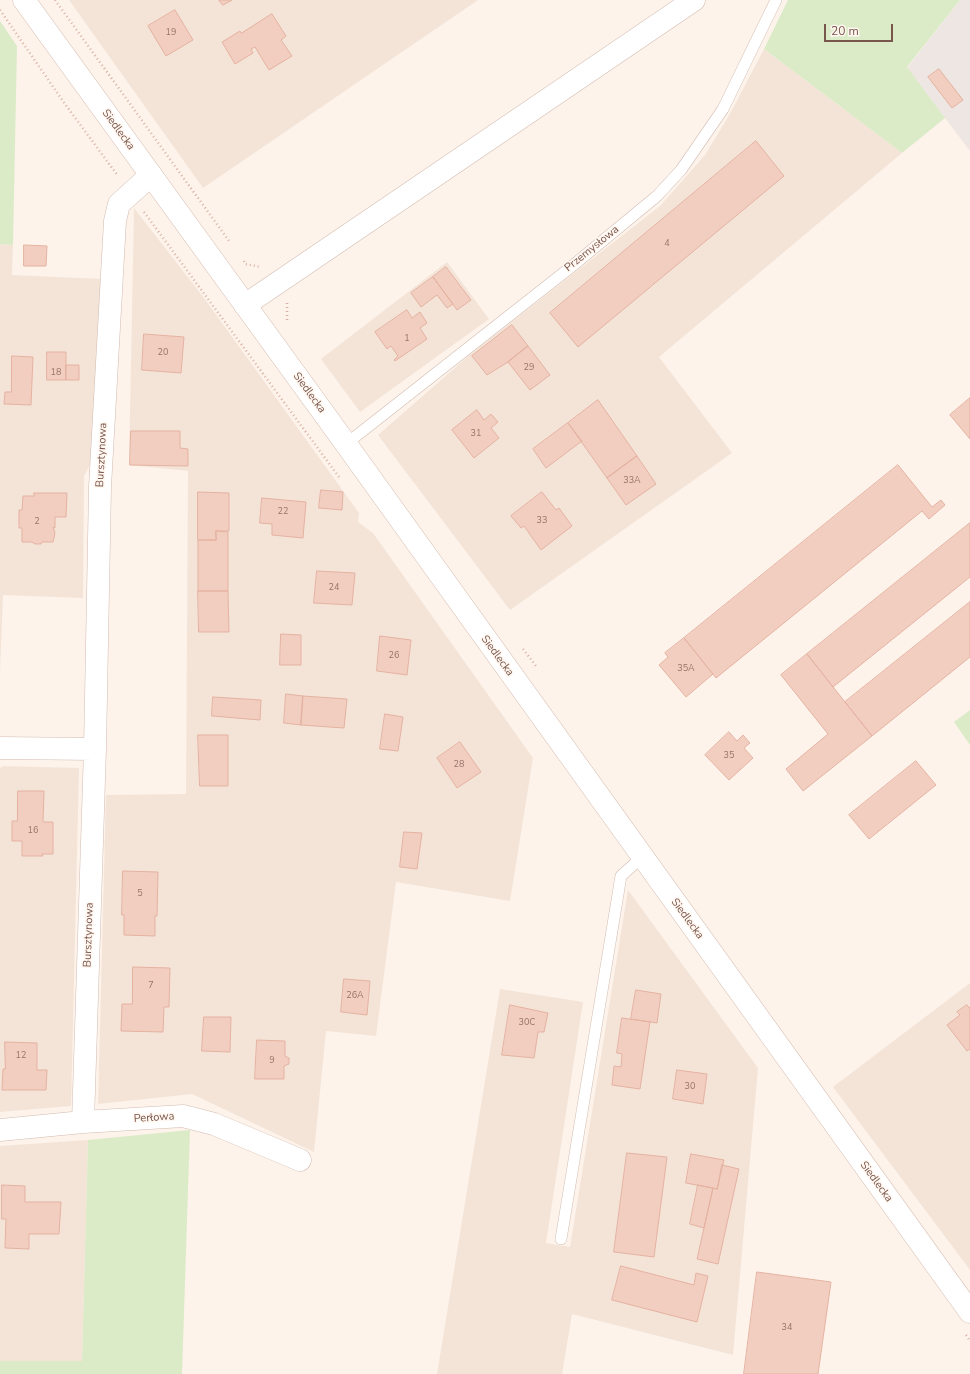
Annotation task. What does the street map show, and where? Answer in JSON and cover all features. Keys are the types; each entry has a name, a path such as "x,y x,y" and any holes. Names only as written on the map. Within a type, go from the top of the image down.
{"street":[{"name":"Siedlecka","path":"24,0 346,444 642,858 970,1312"},
{"path":"245,305 694,0"},
{"name":"Bursztynowa","path":"83,1122 95,749 100,487 114,229 119,204 151,175"},
{"path":"0,748 95,749"},
{"name":"Perłowa","path":"0,1130 83,1122 183,1116 214,1124 300,1160"}],"lane":[{"name":"Przemysłowa","path":"346,444 571,267 657,196 681,170 723,109 776,0"},
{"path":"561,1239 621,876 642,858"}],"path":[{"path":"0,10 65,104 340,478"}],"shaded area":[{"path":"69,0 478,0 203,188"},
{"path":"960,0 970,0 970,151 907,68"},
{"path":"764,49 902,153 659,357 732,453 510,610 378,435 473,352 660,206 705,155 731,112"},
{"path":"134,208 204,298 359,513 358,522 373,533 533,758 510,901 396,882 376,1036 326,1031 314,1152 192,1094 98,1104 106,795 186,794 188,471 129,465"},
{"path":"0,244 13,245 12,275 103,279 91,463 84,476 83,598 3,595 0,672"},
{"path":"447,262 489,319 360,412 321,359"},
{"path":"3,766 79,768 71,1106 0,1112 0,768"},
{"path":"628,890 758,1068 733,1355 572,1314 562,1374 437,1374 500,989 583,1002 546,1243 570,1247"},
{"path":"970,983 970,1270 833,1087"},
{"path":"88,1140 82,1361 0,1361 0,1146"}],"green space":[{"path":"788,0 960,0 907,67 945,118 902,153 764,49"},
{"path":"0,21 17,46 13,245 0,244"},
{"path":"970,710 970,745 954,722"},
{"path":"190,1130 182,1374 0,1374 0,1361 82,1361 88,1140"}],"building":[{"path":"219,0 232,0 223,5"},
{"path":"175,10 193,40 166,56 148,26"},
{"path":"272,14 286,36 281,40 292,56 269,70 255,47 251,49 253,53 235,64 222,42 240,31 241,33"},
{"path":"939,69 963,100 952,108 928,77"},
{"path":"756,141 784,176 578,347 550,313"},
{"path":"24,245 47,246 46,266 24,266"},
{"path":"446,267 471,300 457,310 433,277"},
{"path":"433,277 453,304 447,308 437,295 421,307 411,293"},
{"path":"407,310 412,318 420,312 427,323 420,328 427,339 395,361 394,360 398,356 391,346 387,349 375,332"},
{"path":"512,325 528,346 508,362 487,375 472,356"},
{"path":"144,334 184,337 181,373 142,370"},
{"path":"528,346 550,375 530,390 508,362"},
{"path":"47,352 66,352 66,380 47,380"},
{"path":"12,356 33,357 31,405 4,404 5,392 11,392"},
{"path":"66,365 79,365 79,380 66,380"},
{"path":"970,398 970,439 950,415"},
{"path":"598,400 637,456 607,478 568,423"},
{"path":"477,410 484,420 491,414 498,422 491,428 499,438 474,458 452,430"},
{"path":"568,423 582,441 546,468 533,449"},
{"path":"131,431 180,431 180,448 188,449 188,466 130,465"},
{"path":"637,456 656,484 626,505 607,478"},
{"path":"898,465 932,507 941,500 945,505 929,519 922,511 716,678 684,638"},
{"path":"321,490 343,492 342,510 319,508"},
{"path":"198,492 229,493 229,531 216,531 216,540 198,540"},
{"path":"542,492 556,510 559,508 572,526 541,550 524,526 521,528 511,516"},
{"path":"34,493 67,493 66,517 55,517 55,528 53,527 55,533 53,542 42,542 41,544 35,544 32,542 22,542 22,528 19,528 19,510 22,510 23,496 34,496"},
{"path":"262,498 306,502 303,538 272,535 272,524 260,523"},
{"path":"970,523 970,577 833,687 807,654"},
{"path":"216,531 228,532 228,591 198,591 198,540 216,540"},
{"path":"317,571 355,573 352,605 314,603"},
{"path":"198,591 228,591 229,632 199,632"},
{"path":"970,602 970,657 872,736 845,702"},
{"path":"281,634 301,635 301,665 280,665"},
{"path":"380,636 411,640 407,675 377,671"},
{"path":"684,638 713,674 686,697 659,665 668,657 665,653"},
{"path":"807,654 872,736 803,791 786,769 828,734 781,675"},
{"path":"286,694 303,696 301,725 284,723"},
{"path":"303,696 347,699 344,728 301,725"},
{"path":"213,697 261,700 260,720 212,716"},
{"path":"385,714 403,717 398,751 380,749"},
{"path":"729,732 737,741 743,735 750,743 744,748 753,758 729,780 705,755"},
{"path":"198,735 228,735 228,786 200,786"},
{"path":"460,742 481,772 457,788 437,758"},
{"path":"916,761 936,785 869,839 849,815"},
{"path":"18,791 44,791 43,822 53,822 53,854 42,854 43,856 22,856 22,841 12,841 12,821 17,821"},
{"path":"404,832 422,833 417,869 400,867"},
{"path":"123,871 158,872 155,936 124,935 124,915 122,915"},
{"path":"133,967 170,968 169,1007 164,1007 163,1032 121,1031 122,1004 132,1004"},
{"path":"344,979 370,981 367,1015 341,1012"},
{"path":"636,990 661,994 657,1023 631,1019"},
{"path":"510,1005 548,1013 544,1032 538,1032 534,1058 502,1055"},
{"path":"967,1005 969,1008 970,1007 970,1049 967,1051 947,1025 960,1015 957,1012"},
{"path":"204,1017 231,1017 230,1052 202,1051"},
{"path":"622,1018 650,1022 640,1089 612,1085 614,1066 621,1067 622,1054 617,1053"},
{"path":"257,1040 285,1041 285,1056 289,1058 289,1064 284,1066 284,1079 255,1079"},
{"path":"5,1042 37,1043 37,1070 47,1070 46,1090 2,1090 3,1069 5,1069"},
{"path":"677,1070 707,1074 703,1104 673,1099"},
{"path":"627,1153 667,1157 654,1257 614,1252"},
{"path":"691,1154 724,1160 717,1189 686,1183"},
{"path":"722,1165 739,1169 718,1264 697,1259 713,1188 717,1189"},
{"path":"2,1185 25,1186 25,1202 61,1202 59,1234 29,1234 29,1249 5,1248 6,1219 2,1219"},
{"path":"698,1185 713,1188 704,1228 690,1224"},
{"path":"621,1266 694,1285 696,1273 708,1276 697,1322 612,1300"},
{"path":"757,1272 831,1282 818,1374 744,1374"}]}
